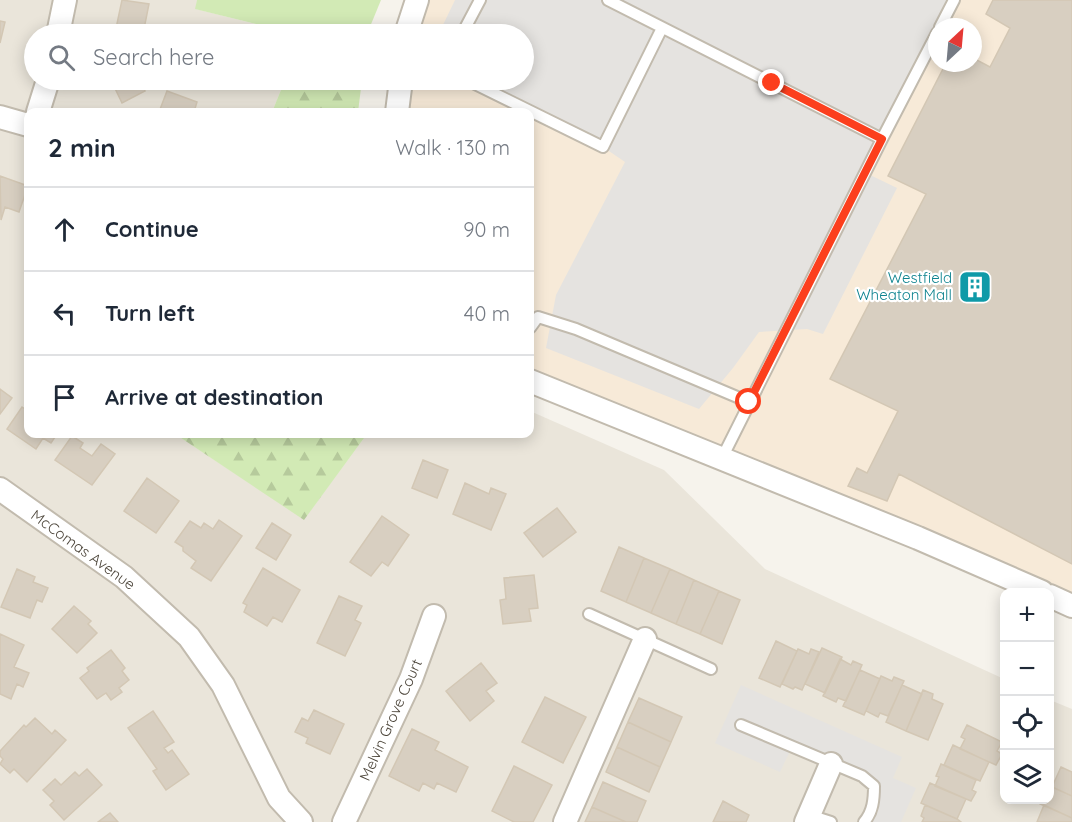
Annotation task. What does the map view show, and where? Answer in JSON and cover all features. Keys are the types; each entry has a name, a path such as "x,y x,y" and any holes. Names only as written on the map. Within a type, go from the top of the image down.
{"street":[{"path":"60,24 65,0"},
{"path":"409,24 417,0"},
{"path":"39,108 45,90"},
{"path":"398,108 400,90"},
{"path":"0,117 24,124"},
{"path":"534,383 918,538 1033,588"},
{"name":"McComas Avenue","path":"2,496 124,577 189,638 222,685 279,798 301,822"},
{"path":"1054,598 1072,606"},
{"name":"Melvin Grove Court","path":"344,822 411,679 434,616"},
{"path":"565,822 645,639"},
{"path":"816,820 831,764"}],"lane":[{"path":"467,24 480,0"},
{"path":"608,0 882,139"},
{"path":"945,18 954,0"},
{"path":"534,113 603,147 662,28"},
{"path":"722,459 928,50"},
{"path":"487,90 524,108"},
{"path":"534,322 538,317 576,329 749,402"},
{"path":"589,614 711,669"},
{"path":"741,725 862,776 874,786 874,800 864,822"}],"shaded area":[{"path":"0,0 197,0 196,9 256,24 24,24 24,90 281,90 274,108 24,108 24,438 181,438 304,519 364,438 534,438 534,413 664,470 765,569 1000,677 1000,804 1054,804 1054,702 1072,709 1072,822 0,822"},
{"path":"417,0 1072,0 1072,606 1054,599 1054,588 1029,588 534,383 534,108 398,108 400,90 534,90 534,24 409,24"},
{"path":"455,0 954,0 945,18 928,18 928,51 866,173 897,188 823,334 807,329 759,332 699,409 546,348 556,295 625,162 603,147 534,113 534,108 524,108 487,90 534,90 534,24 443,24"},
{"path":"741,685 902,757 893,778 916,788 901,822 864,822 874,786 792,747 780,772 715,743"}],"green space":[{"path":"197,0 381,0 371,24 256,24 195,9"},
{"path":"281,90 361,90 358,108 274,108"},
{"path":"181,438 364,438 304,520"}],"building":[{"path":"122,0 149,4 145,24 117,24"},
{"name":"Westfield Wheaton Mall","path":"993,0 1072,0 1072,564 899,474 887,501 848,486 857,468 867,473 898,411 830,379 926,194 888,176 941,72 982,72 982,63 990,67 1010,28 986,14"},
{"path":"0,21 5,22 0,43"},
{"path":"116,90 144,90 145,91 122,103"},
{"path":"167,91 197,102 195,108 161,108"},
{"path":"0,176 24,185 24,198 19,212 5,207 1,220"},
{"path":"0,389 12,398 0,414"},
{"path":"22,407 24,408 24,438 43,438 36,449 7,429"},
{"path":"43,438 54,438 51,443"},
{"path":"71,438 83,443 80,448 92,456 101,444 115,454 92,485 55,460"},
{"path":"423,460 448,470 437,498 412,488"},
{"path":"147,478 179,501 156,533 124,511"},
{"path":"465,483 489,494 491,488 506,494 491,530 453,514"},
{"path":"557,508 576,532 543,557 524,533"},
{"path":"382,516 409,535 388,566 382,562 371,576 350,562"},
{"path":"219,520 242,536 211,581 191,568 196,561 175,542 190,521 201,528 204,523 213,529"},
{"path":"272,523 291,535 276,560 256,548"},
{"path":"619,547 644,558 626,602 601,591"},
{"path":"644,558 670,569 651,613 626,602"},
{"path":"263,568 300,590 282,622 273,617 267,626 244,612 247,605 243,603"},
{"path":"17,569 35,577 33,582 48,588 42,602 37,600 30,618 1,607"},
{"path":"670,569 694,580 676,624 651,613"},
{"path":"534,575 538,608 529,609 531,621 503,624 500,600 506,599 504,578"},
{"path":"694,580 719,591 700,634 676,624"},
{"path":"719,591 740,600 722,644 700,634"},
{"path":"339,596 362,606 355,620 361,623 345,656 317,643"},
{"path":"74,606 91,621 88,624 97,633 77,653 52,629"},
{"path":"0,634 24,645 14,667 29,673 23,687 17,684 11,699 0,694"},
{"path":"776,641 797,651 780,687 759,678"},
{"path":"822,648 842,657 825,693 805,684"},
{"path":"798,649 809,654 811,649 819,652 802,690 782,684"},
{"path":"111,650 125,668 122,671 129,680 119,688 122,692 111,700 106,693 97,699 80,678 89,671 87,668"},
{"path":"840,659 851,665 853,661 862,665 846,701 838,698 836,702 823,696"},
{"path":"481,663 497,683 486,691 494,701 470,721 446,691"},
{"path":"860,670 880,679 864,715 843,706"},
{"path":"881,676 892,681 894,677 904,681 888,716 880,713 878,717 866,711"},
{"path":"902,685 922,694 906,731 886,722"},
{"path":"923,690 933,694 932,699 943,704 928,740 906,731"},
{"path":"545,697 586,717 563,763 522,742"},
{"path":"639,698 682,717 671,742 628,722"},
{"path":"314,710 344,724 330,754 306,743 308,738 295,732 302,718 308,721"},
{"path":"153,711 174,742 164,748 168,753 172,750 189,774 166,790 153,771 157,769 128,728"},
{"path":"35,718 52,734 55,730 66,740 27,782 14,769 10,773 0,764 3,759 0,751 24,725 26,727"},
{"path":"628,722 671,742 660,767 617,747"},
{"path":"967,725 1000,741 997,751 1000,753 1000,758 996,765 960,749 965,739 961,737"},
{"path":"412,729 439,742 435,750 468,767 456,792 437,783 434,789 423,783 419,791 389,776"},
{"path":"953,745 989,762 980,781 944,765"},
{"path":"617,747 660,767 649,792 606,772"},
{"path":"941,764 976,780 972,790 976,792 971,801 935,786"},
{"path":"514,766 552,785 533,822 514,822 492,811"},
{"path":"1061,767 1072,772 1072,796 1054,788"},
{"path":"87,769 102,785 64,820 50,805 54,801 43,790 55,779 61,785 75,772 79,776"},
{"path":"603,782 646,801 637,822 626,822 592,807"},
{"path":"930,783 966,799 957,819 921,803"},
{"path":"1054,788 1072,796 1072,818 1040,804 1054,804"},
{"path":"723,801 749,815 746,822 713,822"},
{"path":"925,805 961,822 922,822 924,818 921,816"},
{"path":"1044,805 1072,818 1072,822 1037,822"},
{"path":"592,807 626,822 585,822"},
{"path":"110,813 118,822 98,822"}],"place":[{"name":"Westfield Wheaton Mall","path":"975,287"}],"route":[{"path":"749,402 882,139 772,83"}]}
